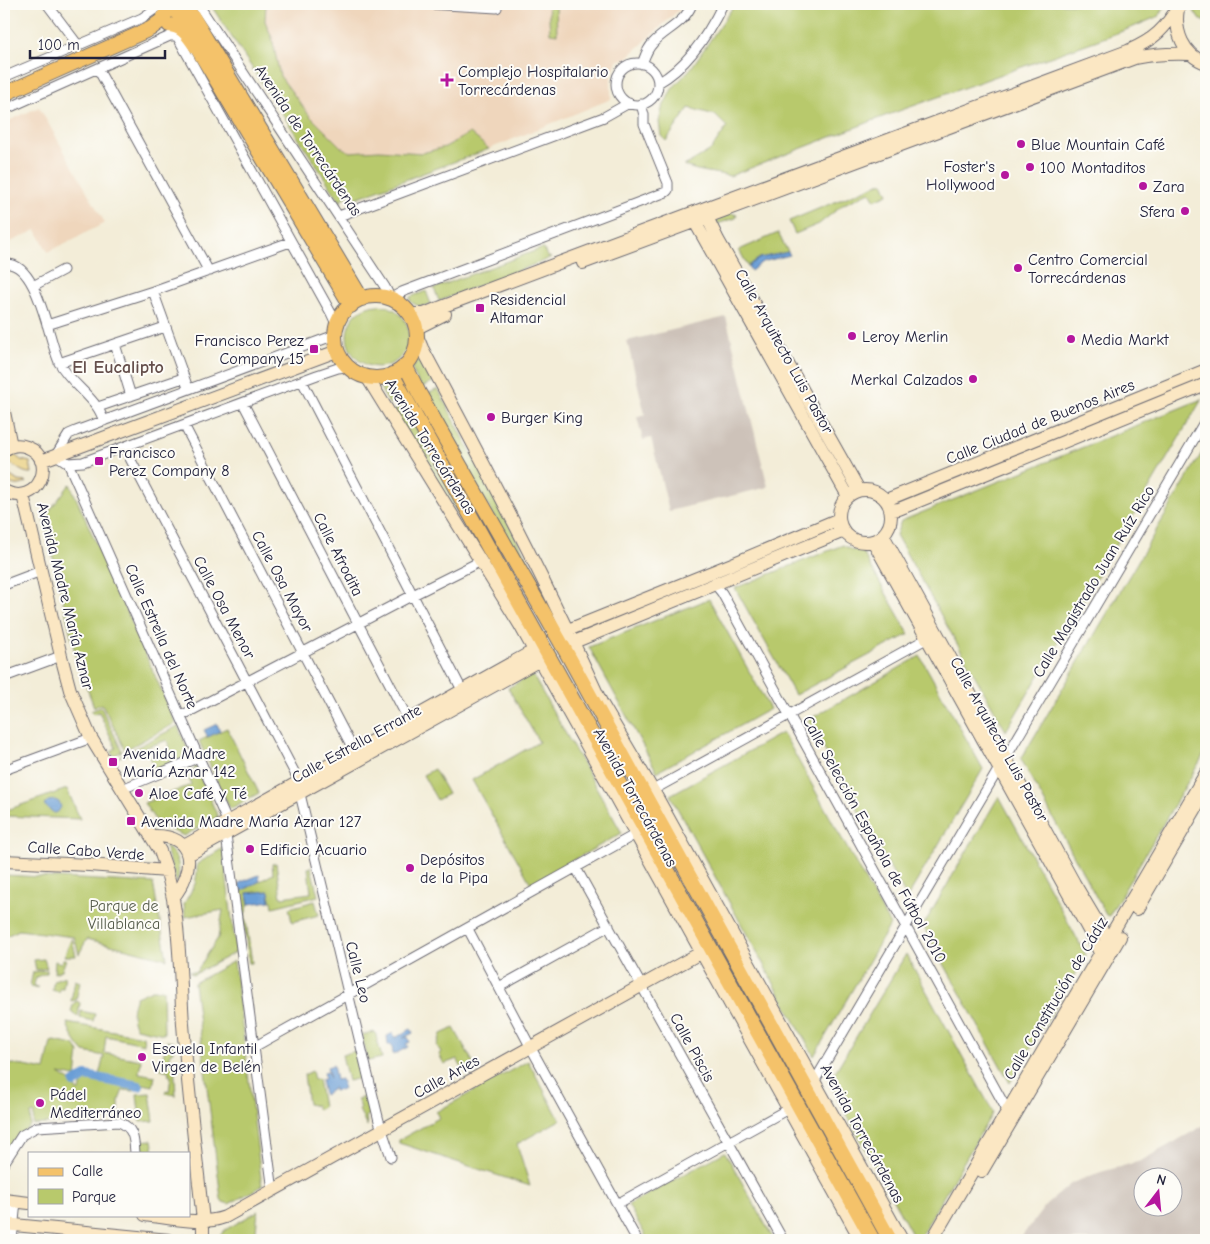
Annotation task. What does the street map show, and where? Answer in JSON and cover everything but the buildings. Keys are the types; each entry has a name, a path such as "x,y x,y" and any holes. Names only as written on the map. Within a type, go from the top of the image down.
{"main road":[{"path":"150,29 165,18 167,13 166,4"},
{"path":"4,94 150,29 176,14 357,303"},
{"name":"Avenida de Torrecárdenas","path":"176,14 193,17 357,303"},
{"path":"376,296 389,298 402,305 412,314 417,332 414,353 405,365 392,374 367,377 347,367 337,351 336,331 342,317 357,303 376,296"},
{"name":"Avenida Torrecárdenas","path":"405,365 565,650 890,1240"},
{"name":"Avenida Torrecárdenas","path":"392,374 873,1240"}],"street":[{"path":"47,4 78,45"},
{"path":"4,77 142,18 155,9 155,4"},
{"name":"Avenida de Torrecárdenas","path":"198,4 339,216 385,287 389,298"},
{"path":"428,4 497,8 497,4"},
{"path":"642,64 646,52 653,42 684,18 692,4"},
{"path":"658,83 687,60 713,24 723,4"},
{"path":"1179,5 1176,18 1183,44 1191,54 1206,63"},
{"path":"412,314 424,314 1128,51 1147,43 1162,31 1179,5"},
{"path":"4,110 98,68 176,14"},
{"path":"56,455 69,434 336,331 290,242 177,36 176,14"},
{"path":"417,332 436,318 1134,58 1159,54 1191,54"},
{"path":"339,216 604,117 629,104 641,104 649,101 654,97 658,83 656,75 651,69 642,64 636,63 626,66 616,79 616,89 619,95 629,104"},
{"path":"98,68 210,271"},
{"path":"389,298 658,196 668,190 668,183 644,124 641,104"},
{"name":"Calle Arquitecto Luis Pastor","path":"701,219 853,493"},
{"path":"47,325 153,291 290,242"},
{"path":"4,264 10,263 21,269 30,280 59,362 98,407 104,421"},
{"path":"33,286 63,270"},
{"path":"153,291 188,388"},
{"path":"59,362 165,327"},
{"name":"Avenida Torrecárdenas","path":"417,332 422,348 524,542 574,642 639,786"},
{"path":"115,344 131,396"},
{"path":"41,461 337,351"},
{"path":"56,455 68,463 83,462 332,370 347,367"},
{"name":"Calle Ciudad de Buenos Aires","path":"888,505 917,489 1206,370"},
{"name":"Avenida Torrecárdenas","path":"367,377 482,561 538,655 861,1240"},
{"path":"98,407 183,378"},
{"path":"302,381 462,690"},
{"name":"Calle Ciudad de Buenos Aires","path":"888,505 899,509 1206,384"},
{"name":"Calle Afrodita","path":"244,403 408,719"},
{"path":"4,412 8,448 20,445 37,454 41,461 43,472 40,481 33,490 23,495 14,495 4,491"},
{"name":"Calle Magistrado Juan Ruíz Rico","path":"814,1082 1206,419"},
{"name":"Calle Osa Mayor","path":"184,425 354,751"},
{"name":"Calle Osa Menor","path":"124,447 248,682 300,787"},
{"name":"Calle Estrella del Norte","path":"68,463 227,821"},
{"path":"874,491 888,505 891,519 888,528 878,538 864,542 856,540 849,536 841,525 842,502 853,493 874,491"},
{"name":"Avenida Madre María Aznar","path":"23,495 70,690 91,738 160,851 173,898 178,935 188,1090 203,1221 203,1240"},
{"path":"568,630 732,564 841,525"},
{"path":"574,642 714,583 841,525"},
{"name":"Calle Arquitecto Luis Pastor","path":"878,538 1002,764 1100,953"},
{"name":"Calle Arquitecto Luis Pastor","path":"878,538 926,639 1108,940"},
{"path":"181,716 482,561"},
{"path":"4,585 41,571"},
{"name":"Calle Selección Española de Fútbol 2010","path":"714,583 722,593 1007,1110"},
{"path":"653,790 926,639"},
{"name":"Calle Estrella Errante","path":"186,850 226,834 354,751 408,719 462,690 538,655"},
{"path":"4,677 61,656"},
{"name":"Calle Estrella Errante","path":"186,850 227,821 300,787 520,664"},
{"name":"Avenida Torrecárdenas","path":"602,704 653,790 902,1240"},
{"path":"4,770 91,738"},
{"path":"122,789 192,760"},
{"name":"Calle Constitución de Cádiz","path":"932,1240 1206,773"},
{"name":"Calle Leo","path":"300,787 348,993 382,1131 391,1157"},
{"name":"Calle Constitución de Cádiz","path":"941,1240 1206,791"},
{"path":"226,834 273,1191"},
{"path":"254,1047 636,834"},
{"path":"152,836 162,836 174,840 186,850 188,872 173,898"},
{"name":"Calle Cabo Verde","path":"4,862 89,865 166,871"},
{"name":"Calle Piscis","path":"576,868 783,1240"},
{"path":"499,987 609,926"},
{"path":"468,929 637,1240"},
{"name":"Calle Aries","path":"152,1216 188,1221 217,1220 226,1217 702,952"},
{"path":"617,1204 788,1109"},
{"path":"4,1163 22,1135 37,1127 119,1122 127,1126 132,1132 135,1152"},
{"path":"12,1240 9,1224 16,1202"},
{"path":"188,1221 189,1229 186,1240 203,1240"},
{"path":"9,1224 99,1237 169,1240"}],"shaded area":[{"name":"Complejo Hospitalario Torrecárdenas","path":"266,4 683,4 627,58 617,61 611,76 611,99 489,149 470,133 445,147 422,153 379,150 350,152 329,137 309,115 280,76 272,38 265,21"},
{"path":"39,107 105,223 48,252 36,230 4,245 4,123"},
{"path":"726,317 768,487 669,511 651,438 643,440 637,417 645,414 627,341"},
{"path":"1206,1124 1206,1240 1019,1240 1046,1205 1072,1183 1101,1172 1141,1161"}],"green space":[{"path":"210,4 266,4 265,21 272,38 280,76 309,115 341,147 350,152 379,150 422,153 445,147 470,133 489,149 351,200 349,196 341,199 341,203"},
{"path":"548,4 556,4 557,34 550,33"},
{"path":"735,4 1167,4 1159,16 1131,28 885,116 730,176 684,166 711,150 727,127 715,115 689,108 666,141 661,136 659,122 662,109 672,89 691,68"},
{"path":"1206,6 1206,22 1199,19 1194,11 1199,7"},
{"path":"883,182 888,194 875,200 870,192 844,204 819,224 795,234 789,221"},
{"path":"731,213 737,215 736,218 717,224 717,220"},
{"path":"778,233 788,252 760,258 748,266 739,250"},
{"path":"543,248 547,256 551,258 439,301 434,288"},
{"path":"426,291 431,304 420,306 410,301 410,297"},
{"path":"372,305 384,305 400,314 407,324 409,336 407,348 400,358 384,367 372,367 361,362 352,353 347,342 347,330 352,319 361,310"},
{"path":"420,356 434,381 421,388 412,369"},
{"path":"389,383 400,399 389,404 378,384"},
{"path":"438,389 538,580 582,671 425,395"},
{"path":"1202,399 1006,731 896,535 901,521"},
{"path":"404,406 525,622 393,411"},
{"path":"1206,446 1206,751 1109,916 1106,915 1021,759"},
{"path":"70,484 176,723 125,750 102,704 94,707 77,661 44,518"},
{"path":"843,545 852,550 862,551 909,634 795,695 735,588"},
{"path":"709,599 770,709 657,772 589,647"},
{"path":"920,656 983,769 907,898 808,720"},
{"path":"532,674 622,833 531,884 472,780 539,742 508,688"},
{"path":"101,707 122,751 114,756 111,751 116,748 99,712 93,714 91,711"},
{"path":"178,726 190,755 155,770 150,757 171,753 167,740 116,758"},
{"path":"227,728 259,793 230,809 199,741"},
{"path":"782,733 890,925 814,1056 670,795"},
{"path":"193,765 195,765 218,817 184,836 157,823 144,803 191,785 189,778 184,780 181,771 190,767 191,771 195,770"},
{"path":"434,769 448,794 437,800 423,775"},
{"path":"67,789 80,819 5,816 4,811"},
{"path":"999,796 1086,955 1010,1083 923,926"},
{"path":"165,846 173,853 178,862 177,884"},
{"path":"223,848 236,952 193,975 189,972 196,972 218,938 223,910 185,917 184,904 195,884 197,864"},
{"path":"276,863 281,897 311,893 308,868 311,867 318,896 273,907 269,891 247,893 249,904 245,914 252,963 249,963 240,892 273,874 272,864"},
{"name":"Parque de Villablanca","path":"4,875 153,883 167,959 87,939 79,954 74,937 19,930 4,937"},
{"path":"315,901 319,915 292,922 289,908"},
{"path":"72,938 76,956 64,956"},
{"path":"906,954 993,1112 921,1235 916,1240 829,1082"},
{"path":"44,959 47,968 36,970 34,960"},
{"path":"63,959 66,959 62,970 54,973 55,961 61,963"},
{"path":"234,961 262,1186 229,1204 221,1199 194,983"},
{"path":"47,970 47,973 36,977 34,985 39,988 30,986 33,972"},
{"path":"65,976 63,988 60,988 59,992 52,990 54,980"},
{"path":"75,980 80,982 76,1000 71,1001"},
{"path":"152,990 163,990 164,1034 136,1028 133,1020 132,1016 136,997"},
{"path":"77,1001 80,1003 78,1017 71,1011 74,1003"},
{"path":"81,1011 95,1014 93,1021 80,1018"},
{"path":"67,1023 143,1036 144,1044 106,1036 104,1053 141,1060 139,1073 155,1076 153,1086 99,1075 104,1056 84,1052 78,1046"},
{"path":"454,1028 474,1064 463,1070 457,1059 444,1064 439,1054 441,1052 437,1046 441,1034"},
{"path":"375,1032 382,1058 368,1061 362,1035"},
{"path":"166,1041 173,1042 173,1052 170,1053 170,1060 174,1060 176,1095 165,1093 166,1090 169,1091 171,1076 168,1075 169,1071 161,1069"},
{"path":"51,1042 74,1045 79,1052 76,1077 59,1074 72,1082 77,1091 80,1091 82,1081 86,1078 135,1088 134,1091 123,1090 119,1100 119,1118 33,1125 34,1113 31,1114 30,1126 16,1138 4,1155 4,1065 14,1064 45,1070"},
{"path":"355,1051 361,1078 348,1081 342,1055"},
{"path":"528,1061 560,1120 517,1144 530,1186 399,1143 399,1140 439,1118 436,1112"},
{"path":"312,1071 314,1080 318,1079 323,1107 318,1110 316,1106 308,1104 304,1075"},
{"path":"150,1093 154,1121 140,1122 137,1094"},
{"path":"364,1097 371,1114 366,1116 367,1126 359,1110 361,1108 357,1099"},
{"path":"152,1140 154,1152 140,1152 138,1141"},
{"path":"725,1152 774,1240 648,1240 628,1205"},
{"path":"258,1211 255,1240 216,1240 225,1230"}],"sand":[{"path":"15,455 21,460 30,462 32,473 24,472 4,462"},
{"path":"4,472 18,481 27,482 21,485 12,484 5,479"}],"water":[{"path":"788,252 790,255 762,262 751,271 748,266 760,258"},
{"path":"217,724 220,731 208,737 204,730"},
{"path":"55,800 59,802 61,807 58,812 54,813 44,805 48,801"},
{"path":"259,875 260,881 240,892 239,883"},
{"path":"269,891 270,901 249,904 247,893"},
{"path":"411,1029 413,1033 403,1038 408,1037 410,1042 406,1044 408,1047 393,1055 392,1045 388,1045 387,1036 393,1033 395,1038"},
{"path":"333,1065 336,1080 341,1079 344,1089 334,1091 334,1088 324,1095 321,1080 325,1079 323,1073 327,1072 330,1078 327,1067"}],"waterway":[{"path":"75,1083 86,1076 139,1086"}],"place":[{"name":"Complejo Hospitalario Torrecárdenas","path":"447,80"},
{"name":"Blue Mountain Café","path":"1021,144"},
{"name":"100 Montaditos","path":"1030,167"},
{"name":"Foster's Hollywood","path":"1005,175"},
{"name":"Zara","path":"1143,186"},
{"name":"Sfera","path":"1185,211"},
{"name":"Centro Comercial Torrecárdenas","path":"1018,268"},
{"name":"Residencial Altamar","path":"480,308"},
{"name":"Leroy Merlin","path":"852,336"},
{"name":"Media Markt","path":"1071,339"},
{"name":"Francisco Perez Company 15","path":"314,349"},
{"name":"Merkal Calzados","path":"973,379"},
{"name":"Burger King","path":"491,417"},
{"name":"Francisco Perez Company 8","path":"99,461"},
{"name":"Avenida Madre María Aznar 142","path":"113,762"},
{"name":"Aloe Café y Té","path":"139,793"},
{"name":"Avenida Madre María Aznar 127","path":"131,821"},
{"name":"Edificio Acuario","path":"250,849"},
{"name":"Depósitos de la Pipa","path":"410,868"},
{"name":"Escuela Infantil Virgen de Belén","path":"142,1057"},
{"name":"Pádel Mediterráneo","path":"40,1103"}],"district":[{"name":"El Eucalipto","path":"118,367"}]}
